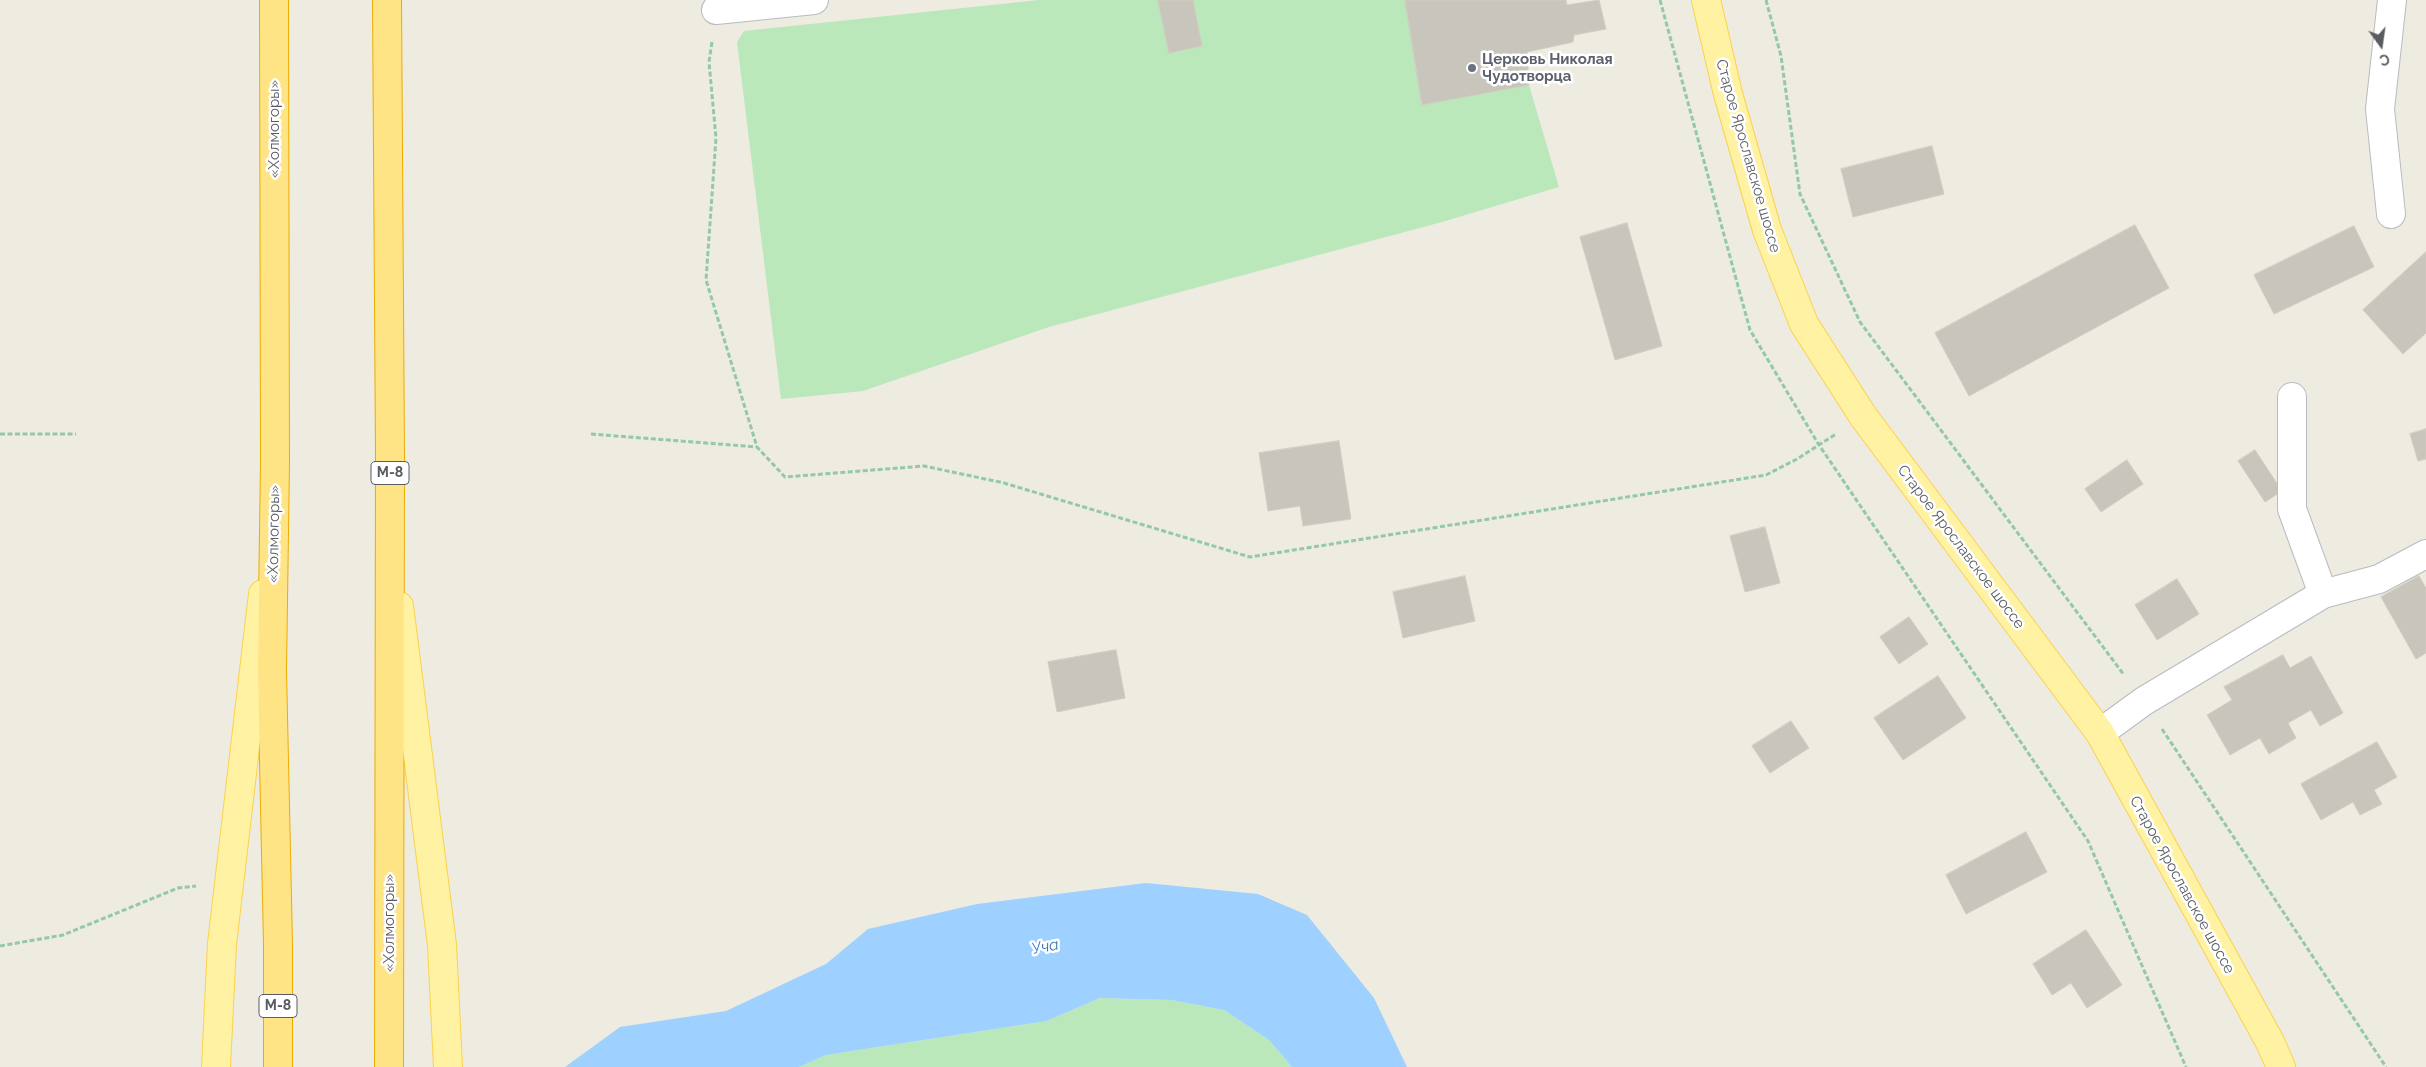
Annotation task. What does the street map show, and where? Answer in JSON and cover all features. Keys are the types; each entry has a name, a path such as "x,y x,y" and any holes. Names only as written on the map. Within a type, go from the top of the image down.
{"highway":[{"name":"«Холмогоры»","path":"274,0 274,504 272,670 278,944 278,1067"},
{"name":"«Холмогоры»","path":"387,0 390,539 388,1067"}],"main road":[{"name":"Старое Ярославское шоссе","path":"1706,0 1728,94 1767,230 1804,324 1864,416 2100,733 2270,1042 2281,1067"},
{"path":"216,1067 222,944 274,504"},
{"path":"390,539 442,945 448,1067"}],"street":[{"path":"716,10 814,0"},
{"path":"2391,214 2380,109 2392,0"},
{"path":"2292,398 2292,509 2323,594"},
{"path":"2100,733 2144,701 2323,594 2379,579 2426,554"}],"path":[{"path":"1660,0 1750,330 1819,444 2088,841 2186,1067"},
{"path":"1766,0 1781,56 1800,194 1860,322 2144,701 2386,1067"},
{"path":"716,10 709,62 716,138 706,280 757,447 785,477 924,466 1004,484 1250,557 1766,475 1864,416"},
{"path":"0,434 76,434"},
{"path":"591,434 757,447"},
{"path":"0,946 63,935 178,888 203,885"}],"green space":[{"path":"1039,0 1405,0 1422,105 1529,85 1559,187 1442,222 1049,327 863,391 781,399 737,42 744,31"},
{"path":"1100,998 1171,1000 1224,1010 1269,1040 1292,1067 799,1067 826,1055 1047,1021"}],"water":[{"name":"Уча","path":"1146,883 1258,894 1307,915 1374,998 1407,1067 1292,1067 1269,1040 1224,1010 1171,1000 1100,998 1047,1021 826,1055 799,1067 565,1067 620,1027 726,1011 826,964 868,929 977,904"}],"building":[{"path":"1158,0 1193,0 1202,46 1169,53"},
{"name":"Церковь Николая Чудотворца","path":"1405,0 1566,0 1567,5 1599,0 1606,29 1574,35 1573,42 1527,52 1529,85 1422,105"},
{"path":"1932,146 1944,194 1853,217 1841,169"},
{"path":"1627,223 1662,346 1615,360 1580,237"},
{"path":"2135,225 2169,288 1969,396 1935,333"},
{"path":"2354,226 2374,267 2274,314 2254,275"},
{"path":"2426,252 2426,333 2403,354 2363,310"},
{"path":"2426,429 2426,459 2418,461 2410,434"},
{"path":"1339,441 1351,519 1303,526 1300,506 1268,511 1259,453"},
{"path":"2255,450 2282,491 2265,502 2238,461"},
{"path":"2127,460 2143,484 2101,512 2085,489"},
{"path":"1765,527 1780,583 1745,592 1730,536"},
{"path":"1465,576 1475,621 1403,638 1393,592"},
{"path":"2419,576 2426,588 2426,653 2416,659 2381,597"},
{"path":"2177,579 2199,614 2157,640 2135,605"},
{"path":"1909,617 1928,644 1899,664 1880,637"},
{"path":"1116,650 1125,698 1057,712 1048,662"},
{"path":"2283,655 2290,668 2311,656 2343,713 2320,726 2311,710 2288,723 2296,738 2269,754 2260,738 2230,755 2207,715 2232,700 2224,687"},
{"path":"1938,676 1966,718 1903,760 1874,718"},
{"path":"1791,721 1809,748 1770,773 1752,746"},
{"path":"2377,742 2397,777 2374,790 2382,804 2360,815 2353,802 2321,820 2301,784"},
{"path":"2026,832 2047,872 1966,914 1946,875"},
{"path":"2086,930 2122,985 2087,1008 2071,983 2052,995 2033,964"}],"place":[{"name":"Церковь Николая Чудотворца","path":"1472,68"}]}
